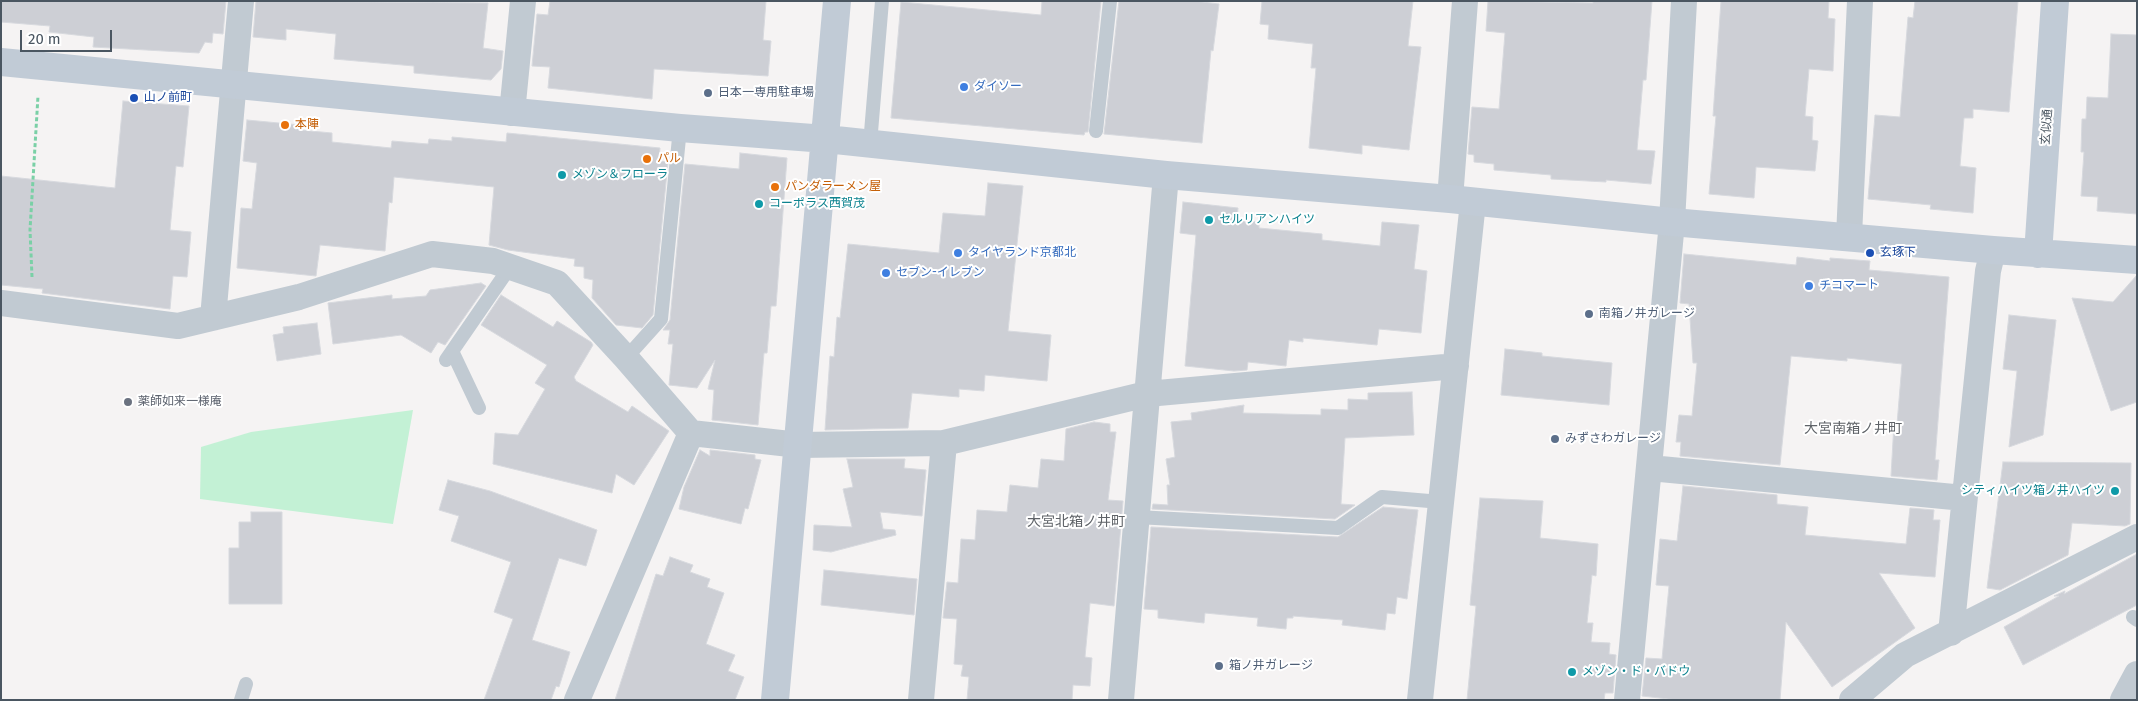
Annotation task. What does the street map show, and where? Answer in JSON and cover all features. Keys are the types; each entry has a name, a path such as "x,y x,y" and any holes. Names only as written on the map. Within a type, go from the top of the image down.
{"street":[{"path":"213,318 241,1"},
{"path":"512,112 523,1"},
{"path":"775,700 837,1"},
{"path":"1420,700 1456,366 1465,1"},
{"path":"1627,700 1672,222 1684,1"},
{"path":"1849,236 1860,1"},
{"name":"玄似通","path":"2038,254 2055,1"},
{"path":"1,62 680,128 826,139 1166,175 1461,200 1672,222 2038,254 2137,260"},
{"path":"1121,700 1166,175"},
{"path":"1951,633 1988,270 1993,250"},
{"path":"1,303 178,326 299,297 432,254 493,261 557,284 626,358 691,433 799,445 944,444 1147,394 1456,366"},
{"path":"577,700 691,433"},
{"path":"921,700 944,444"},
{"path":"1650,468 1964,498"},
{"path":"1852,700 1905,655 2137,537"},
{"path":"2123,700 2137,674"}],"lane":[{"path":"870,144 882,1"},
{"path":"1096,131 1110,1"},
{"path":"626,358 661,318 680,128"},
{"path":"479,408 449,356 510,267"},
{"path":"1137,518 1338,528 1382,497 1441,502"},
{"path":"240,700 246,684"}],"path":[{"path":"34,308 30,230 40,66"}],"green space":[{"path":"413,410 393,524 200,499 201,447 251,432"}],"building":[{"path":"1,1 226,1 223,34 213,33 212,43 205,42 199,53 93,47 94,37 49,32 50,26 1,22"},
{"path":"256,1 488,3 483,48 503,51 501,69 491,80 414,73 414,66 334,59 336,34 286,29 286,40 253,37"},
{"path":"550,1 766,1 763,40 771,41 768,76 654,69 652,99 548,88 550,67 532,66 537,14 548,15"},
{"path":"1042,1 1101,1 1088,132 1085,132 1084,135 891,118 901,2 1041,15"},
{"path":"1119,1 1194,1 1219,4 1213,51 1211,50 1202,143 1104,134"},
{"path":"1262,1 1413,1 1408,46 1421,47 1409,150 1362,145 1362,154 1309,148 1316,68 1311,68 1313,44 1268,39 1269,25 1260,24"},
{"path":"1488,1 1593,3 1593,1 1652,1 1646,80 1643,80 1637,150 1655,151 1651,184 1606,180 1606,182 1551,179 1551,175 1494,170 1494,164 1474,162 1474,155 1468,154 1472,107 1499,109 1505,33 1486,31"},
{"path":"1721,1 1829,1 1828,18 1835,19 1833,71 1809,69 1805,116 1813,117 1812,140 1818,141 1815,171 1756,167 1754,198 1709,194 1716,116 1713,116"},
{"path":"1915,1 2018,1 2009,112 1973,109 1973,118 1964,118 1960,166 1976,168 1973,213 1930,209 1931,205 1868,199 1875,115 1900,117 1908,17 1913,18"},
{"path":"2111,34 2137,35 2137,214 2097,211 2098,197 2081,196 2084,152 2081,152 2082,119 2086,119 2087,97 2108,98"},
{"path":"123,101 189,106 183,167 176,166 170,230 191,232 187,277 173,276 170,309 42,293 43,289 1,285 1,176 115,188"},
{"path":"247,120 300,125 300,130 332,133 332,142 391,148 392,141 428,144 429,139 452,141 452,137 506,142 507,133 660,148 659,161 668,162 653,315 642,328 616,325 592,298 593,280 584,278 584,267 574,266 575,259 508,250 489,245 494,187 394,177 392,203 389,202 385,251 320,245 316,276 237,268 241,208 252,209 257,163 243,161"},
{"path":"740,153 787,158 776,306 771,306 767,353 764,353 758,425 712,420 714,390 708,389 715,360 697,388 669,385 673,344 668,344 670,330 663,330 670,320 685,164 739,169"},
{"path":"988,183 1023,186 1008,331 1051,335 1047,381 985,375 984,391 959,389 959,397 912,393 908,428 825,430 830,356 834,357 837,317 840,318 848,244 939,253 943,213 985,216"},
{"path":"1183,202 1238,208 1237,220 1259,222 1259,228 1322,234 1322,240 1380,246 1382,222 1419,225 1414,269 1427,271 1421,333 1379,329 1377,345 1303,338 1303,342 1289,340 1286,366 1248,362 1247,370 1234,371 1185,366 1196,235 1180,233"},
{"path":"1684,254 1796,265 1797,257 1830,261 1830,258 1870,261 1869,270 1949,277 1935,460 1939,460 1937,480 1891,476 1894,423 1897,424 1902,364 1847,358 1847,361 1791,356 1780,465 1680,456 1681,442 1676,442 1679,415 1692,416 1697,363 1693,363 1689,304 1680,303"},
{"path":"2137,275 2137,402 2111,411 2072,298 2113,302"},
{"path":"481,283 486,286 445,345 438,342 431,353 401,335 333,344 328,303 392,295 392,299 426,296 430,290"},
{"path":"501,295 553,327 557,321 591,342 593,345 574,377 576,381 628,412 632,406 669,431 634,485 616,474 612,493 493,464 495,433 518,435 545,389 535,383 547,365 481,325"},
{"path":"2009,315 2056,320 2043,435 2009,447 2017,371 2003,369"},
{"path":"317,323 321,354 277,361 273,335 284,333 283,327"},
{"path":"1505,349 1542,353 1542,356 1612,363 1609,405 1501,395"},
{"path":"1412,392 1414,435 1345,438 1341,504 1355,505 1335,519 1152,509 1153,504 1168,505 1167,485 1170,485 1166,459 1175,457 1171,422 1192,420 1191,413 1244,405 1243,413 1321,415 1321,409 1348,410 1348,399 1368,400 1368,393"},
{"path":"1094,422 1110,424 1110,432 1116,432 1108,500 1123,501 1114,606 1090,603 1085,657 1092,658 1090,686 1073,685 1072,700 967,700 969,677 961,676 963,665 954,664 957,619 943,618 947,582 958,583 961,539 975,540 977,510 1007,512 1010,485 1038,488 1041,459 1064,461 1066,429"},
{"path":"700,450 710,456 710,450 755,455 755,459 761,460 748,509 745,508 741,524 679,509 684,487"},
{"path":"847,459 905,459 904,468 926,470 922,516 880,512 883,529 895,530 896,535 831,552 813,550 814,525 852,527 843,489 853,487"},
{"path":"2003,462 2131,463 2130,524 2125,526 2072,523 2068,555 2000,590 1987,588"},
{"path":"448,480 490,491 597,530 586,566 559,558 532,640 570,652 559,687 556,686 551,700 484,700 513,619 494,612 511,562 451,541 459,516 439,510"},
{"path":"1683,486 1777,495 1777,504 1808,507 1805,535 1906,544 1910,508 1934,510 1933,520 1940,520 1935,577 1879,573 1915,628 1832,687 1786,622 1780,700 1677,700 1642,696 1646,658 1662,659 1669,586 1656,585 1660,539 1677,541"},
{"path":"1480,498 1543,501 1540,538 1598,544 1596,576 1592,575 1587,623 1593,623 1591,642 1610,643 1609,654 1616,655 1613,693 1605,693 1604,700 1467,700 1476,606 1470,605"},
{"path":"1383,507 1418,510 1407,599 1397,597 1395,614 1387,613 1385,630 1342,625 1343,620 1293,616 1293,618 1287,618 1286,629 1257,626 1258,618 1205,613 1204,623 1158,618 1158,610 1144,609 1151,527 1338,537"},
{"path":"251,512 282,512 282,604 229,604 229,548 239,548 239,522 251,522"},
{"path":"2137,554 2137,605 2023,665 2004,627 2059,596 2054,596 2065,591 2064,594"},
{"path":"670,557 693,565 690,572 710,579 707,587 724,593 706,644 735,655 728,671 744,677 735,700 615,700 656,574 663,576"},
{"path":"824,570 917,579 914,615 821,605"}],"place":[{"name":"ダイソー","path":"964,87"},
{"name":"日本一専用駐車場","path":"708,93"},
{"name":"山ノ前町","path":"134,98"},
{"name":"本陣","path":"285,125"},
{"name":"パル","path":"647,159"},
{"name":"メゾン＆フローラ","path":"562,175"},
{"name":"パンダラーメン屋","path":"775,187"},
{"name":"コーポラス西賀茂","path":"759,204"},
{"name":"セルリアンハイツ","path":"1209,220"},
{"name":"タイヤランド京都北","path":"958,253"},
{"name":"玄琢下","path":"1870,253"},
{"name":"セブン-イレブン","path":"886,273"},
{"name":"チコマート","path":"1809,286"},
{"name":"南箱ノ井ガレージ","path":"1589,314"},
{"name":"薬師如来一様庵","path":"128,402"},
{"name":"みずさわガレージ","path":"1555,439"},
{"name":"シティハイツ箱ノ井ハイツ","path":"2115,491"},
{"name":"箱ノ井ガレージ","path":"1219,666"},
{"name":"メゾン・ド・バドウ","path":"1572,672"}],"district":[{"name":"大宮南箱ノ井町","path":"1853,429"},
{"name":"大宮北箱ノ井町","path":"1076,522"}]}
